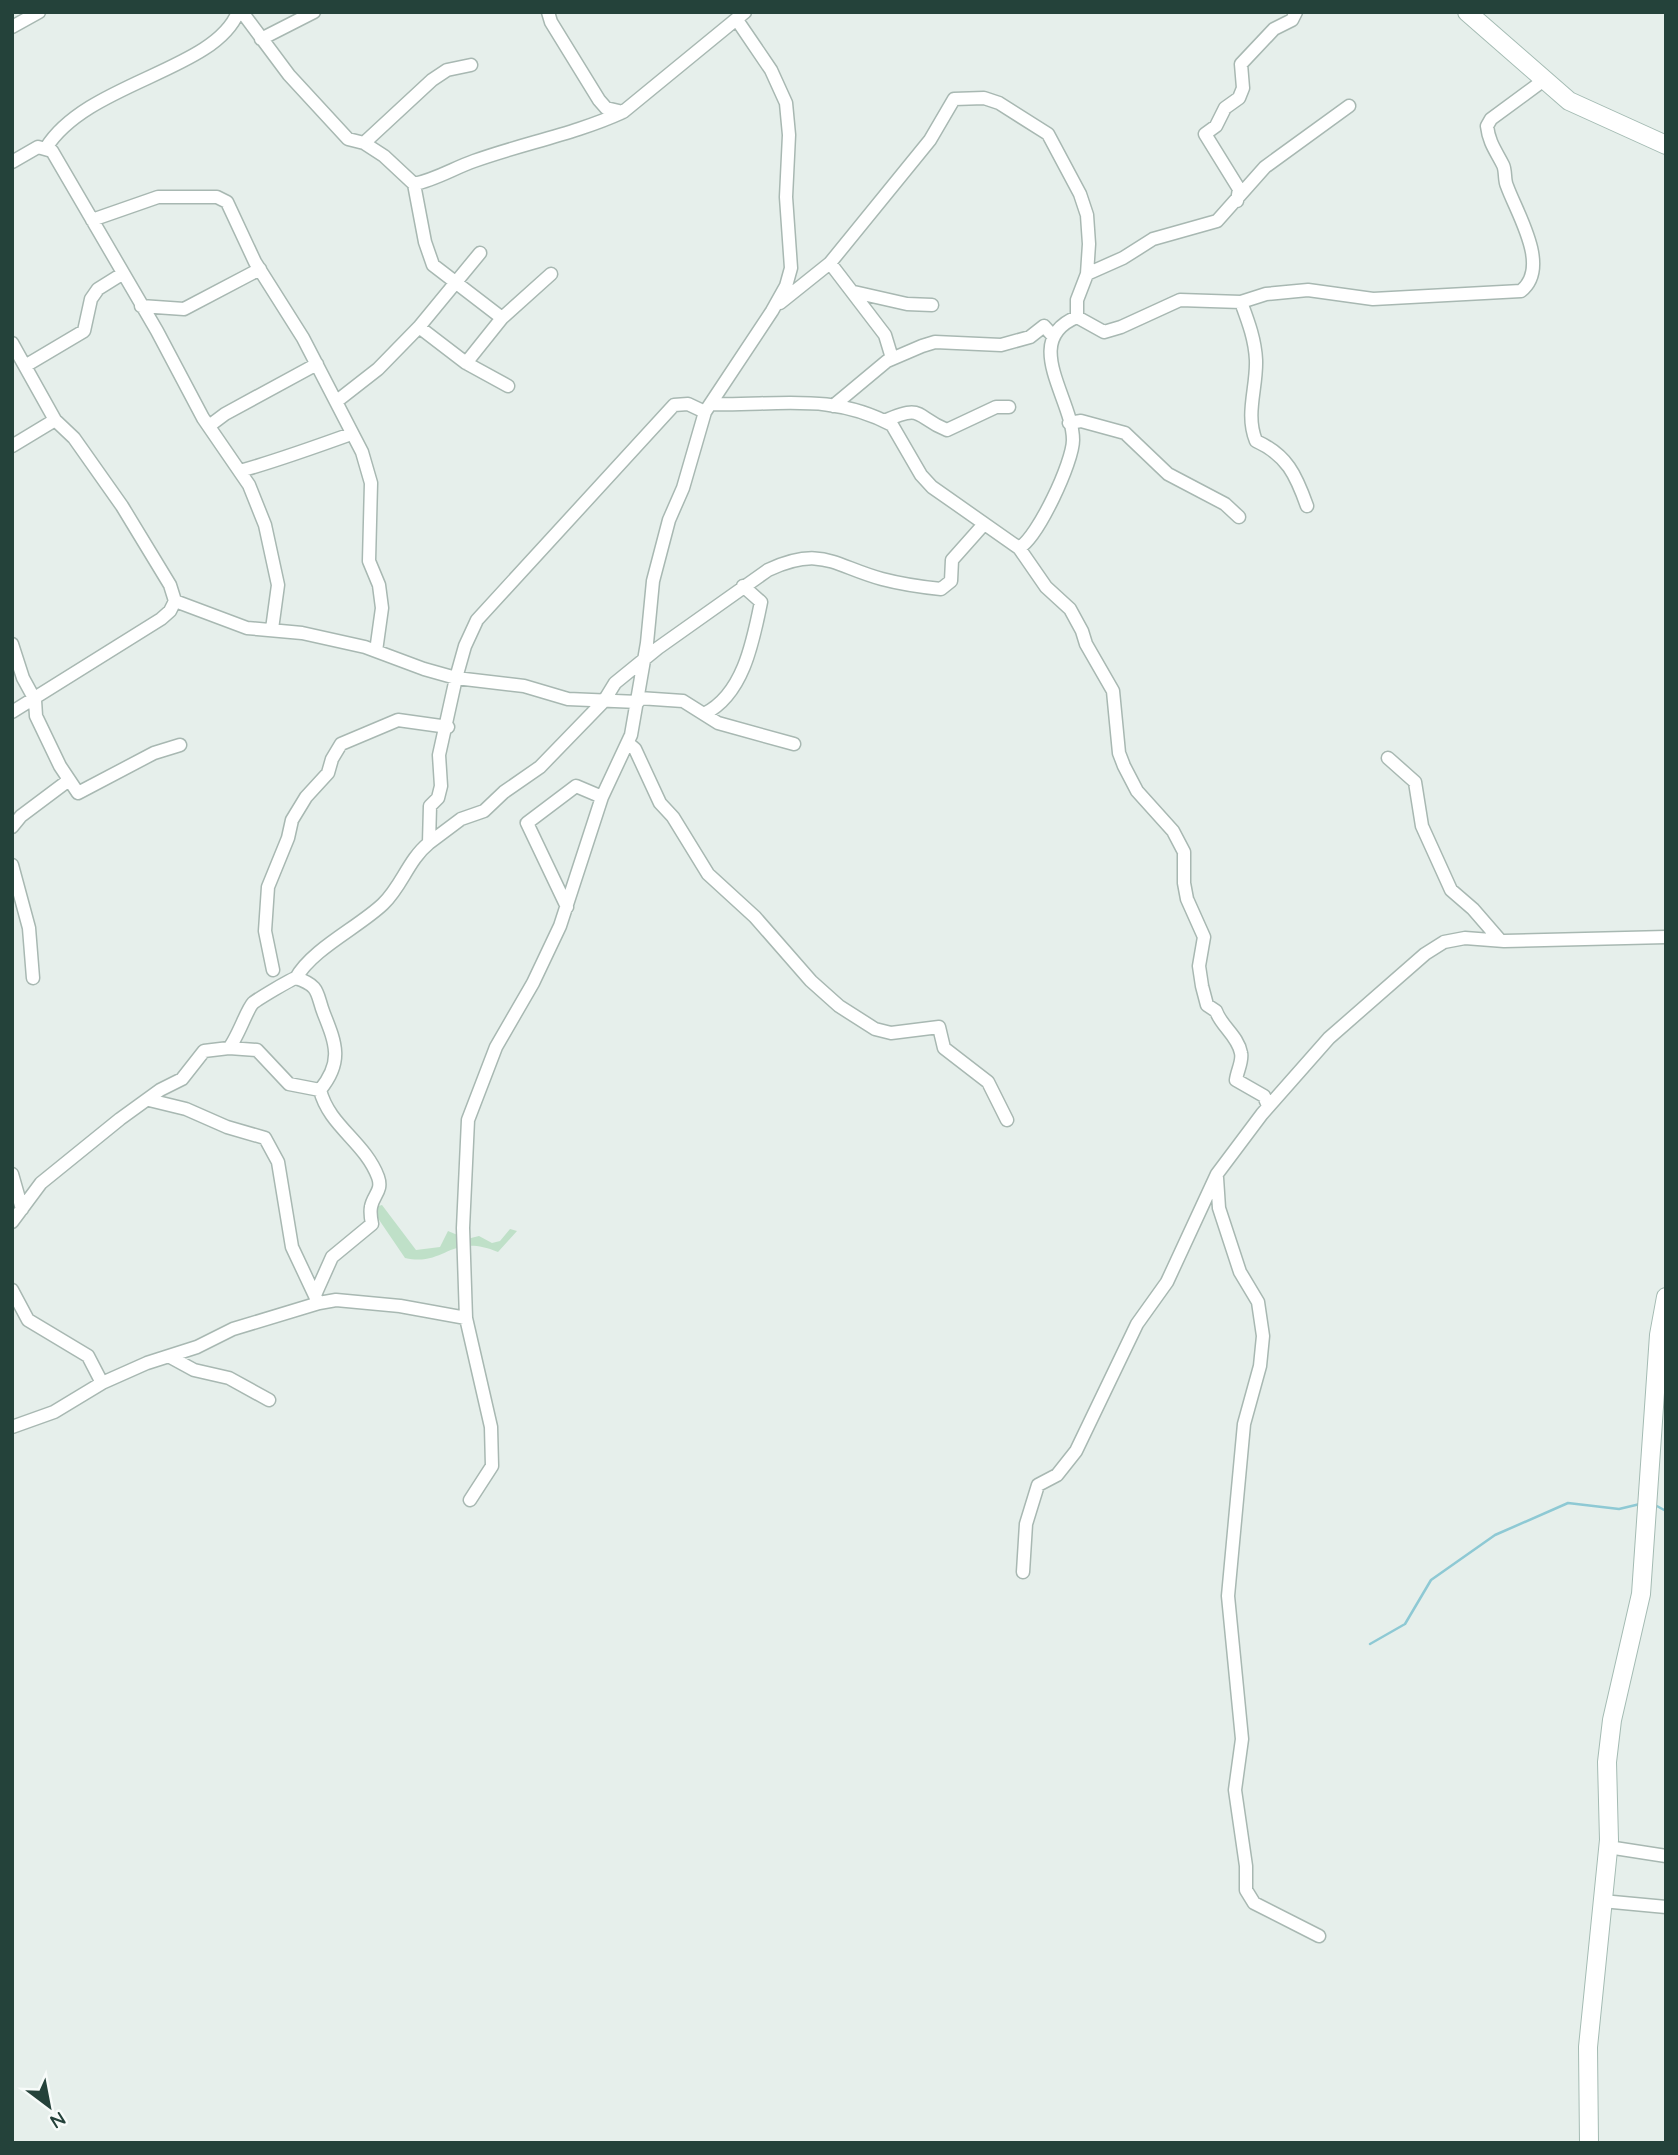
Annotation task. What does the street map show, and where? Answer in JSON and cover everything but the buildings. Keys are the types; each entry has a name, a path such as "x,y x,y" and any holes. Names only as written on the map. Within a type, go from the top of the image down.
{"street":[{"path":"46,148 54,135 83,111 209,46 233,25 240,12 289,75 348,139 364,143 384,156 414,184 425,242 433,265 502,318"},
{"path":"261,39 314,12"},
{"path":"548,12 551,22 599,100 606,108 623,112"},
{"path":"1237,201 1239,189 1205,134 1216,126 1225,108 1239,98 1243,88 1241,64 1275,29 1292,20 1296,12"},
{"path":"1467,12 1544,80 1581,108 1666,145"},
{"path":"12,27 31,14"},
{"path":"414,184 427,182 476,160 591,127 623,112 741,16 786,103 789,135 786,197 791,268 786,286 772,311 723,381 709,408 683,488 669,520 653,581 645,658 628,743 603,797 567,908 541,967 496,1047 468,1120 463,1228 466,1318 491,1427 492,1466 470,1500"},
{"path":"364,143 432,80 447,70 471,65"},
{"path":"1077,317 1104,332 1180,300 1241,302 1266,294 1308,290 1373,299 1521,290 1530,283 1534,270 1517,208 1506,185 1503,166 1488,140 1487,126 1491,119 1544,80"},
{"path":"772,311 814,279 830,263 930,140 954,99 971,97 999,103 1048,134 1080,194 1087,215 1089,244 1087,274 1077,300 1077,317"},
{"path":"1087,274 1123,258 1153,239 1217,221 1265,167 1349,106"},
{"path":"12,162 38,147 52,151 209,426 240,471 265,525 278,585 272,629"},
{"path":"92,220 158,197 223,198 228,202 260,269 317,364 337,401 338,410 362,452 371,483 369,561 379,585 382,608 376,651"},
{"path":"337,401 379,369 419,327 480,253"},
{"path":"830,263 885,335 892,358"},
{"path":"791,268 797,276 814,279"},
{"path":"141,306 184,309 260,269"},
{"path":"26,366 84,331 91,299 99,289 122,274"},
{"path":"466,363 502,318 551,275"},
{"path":"853,292 907,304 932,304"},
{"path":"1241,302 1252,333 1256,361 1251,429 1256,441 1279,453 1296,473 1307,506"},
{"path":"1019,548 1030,541 1055,493 1073,443 1051,353 1052,335 1060,324 1077,317"},
{"path":"833,405 892,358 935,342 1001,345 1030,337 1045,326 1052,335"},
{"path":"419,327 466,363 508,386"},
{"path":"12,343 55,419 104,477 163,574 175,601 247,628 272,629 376,651 456,678 524,686 569,699 683,701 718,723 794,744"},
{"path":"209,426 225,414 317,364"},
{"path":"429,843 430,806 438,797 439,755 448,727 456,678 465,646 477,620 659,419 681,402 709,408 803,400 833,405 884,421 901,436 926,481 1019,548 1046,587 1070,609 1113,691 1119,753 1124,766 1137,791 1173,831 1184,852 1187,899 1204,937 1199,966 1207,1004 1216,1011 1241,1051 1236,1080 1264,1096 1268,1106"},
{"path":"884,421 903,412 918,411 947,430 996,407 1009,407"},
{"path":"12,446 55,419"},
{"path":"1069,423 1081,421 1125,433 1168,474 1225,504 1239,517"},
{"path":"240,471 258,469 289,454 351,434"},
{"path":"296,978 301,970 385,902 413,856 461,819 484,811 503,792 540,767 604,701 615,682 743,586 781,564 815,558 832,559 883,580 941,589 951,581 952,560 984,524"},
{"path":"704,715 730,695 752,637 761,602 743,586"},
{"path":"12,712 35,700 161,618 170,611 175,601"},
{"path":"12,644 14,658 35,700 36,716 78,793 154,753 180,745"},
{"path":"273,970 265,931 268,887 288,838 292,820 306,797 328,773 331,759 341,744 398,720 448,727"},
{"path":"628,743 635,749 660,803 673,817 708,874 755,917 811,981 839,1006 875,1028 891,1033 939,1027 944,1048 988,1082 1007,1120"},
{"path":"1388,758 1415,782 1422,826 1451,890 1474,909 1499,939"},
{"path":"12,827 21,816 69,780"},
{"path":"567,908 527,823 576,786 603,797"},
{"path":"12,865 29,928 33,978"},
{"path":"1023,1572 1026,1524 1035,1490 1057,1475 1076,1451 1137,1324 1167,1282 1217,1174 1268,1106 1329,1038 1425,954 1456,939 1666,937"},
{"path":"229,1048 238,1037 252,1004 290,979 310,982 321,998 323,1011 336,1041 329,1079 320,1090"},
{"path":"12,1222 41,1183 120,1119 160,1090 182,1079 204,1051 229,1048 257,1050 289,1084 320,1090"},
{"path":"317,1299 332,1257 372,1224 371,1207 380,1194 379,1179 363,1148 335,1122 320,1090"},
{"path":"149,1100 186,1109 227,1127 265,1138 278,1162 292,1247 317,1299"},
{"path":"12,1174 22,1209"},
{"path":"1217,1174 1219,1208 1240,1272 1258,1302 1263,1346 1244,1423 1228,1596 1242,1739 1235,1790 1246,1866 1246,1890 1254,1903 1319,1936"},
{"path":"12,1290 28,1320 88,1356 102,1382"},
{"path":"1589,2143 1588,2047 1611,1807 1608,1762 1612,1720 1641,1594 1659,1335 1666,1297"},
{"path":"12,1427 54,1412 102,1382 147,1363 172,1358 233,1329 317,1299 400,1306 466,1318"},
{"path":"172,1358 194,1370 229,1378 269,1400"},
{"path":"1608,1847 1666,1856"},
{"path":"1602,1901 1666,1907"}],"green space":[{"path":"382,1205 416,1250 440,1247 448,1231 467,1239 479,1236 492,1243 500,1241 510,1229 517,1231 498,1252 469,1246 458,1247 430,1258 405,1258 371,1208"}],"waterway":[{"path":"1370,1644 1405,1624 1431,1580 1495,1535 1568,1503 1619,1509 1640,1504"},
{"path":"1655,1505 1666,1511"}]}
